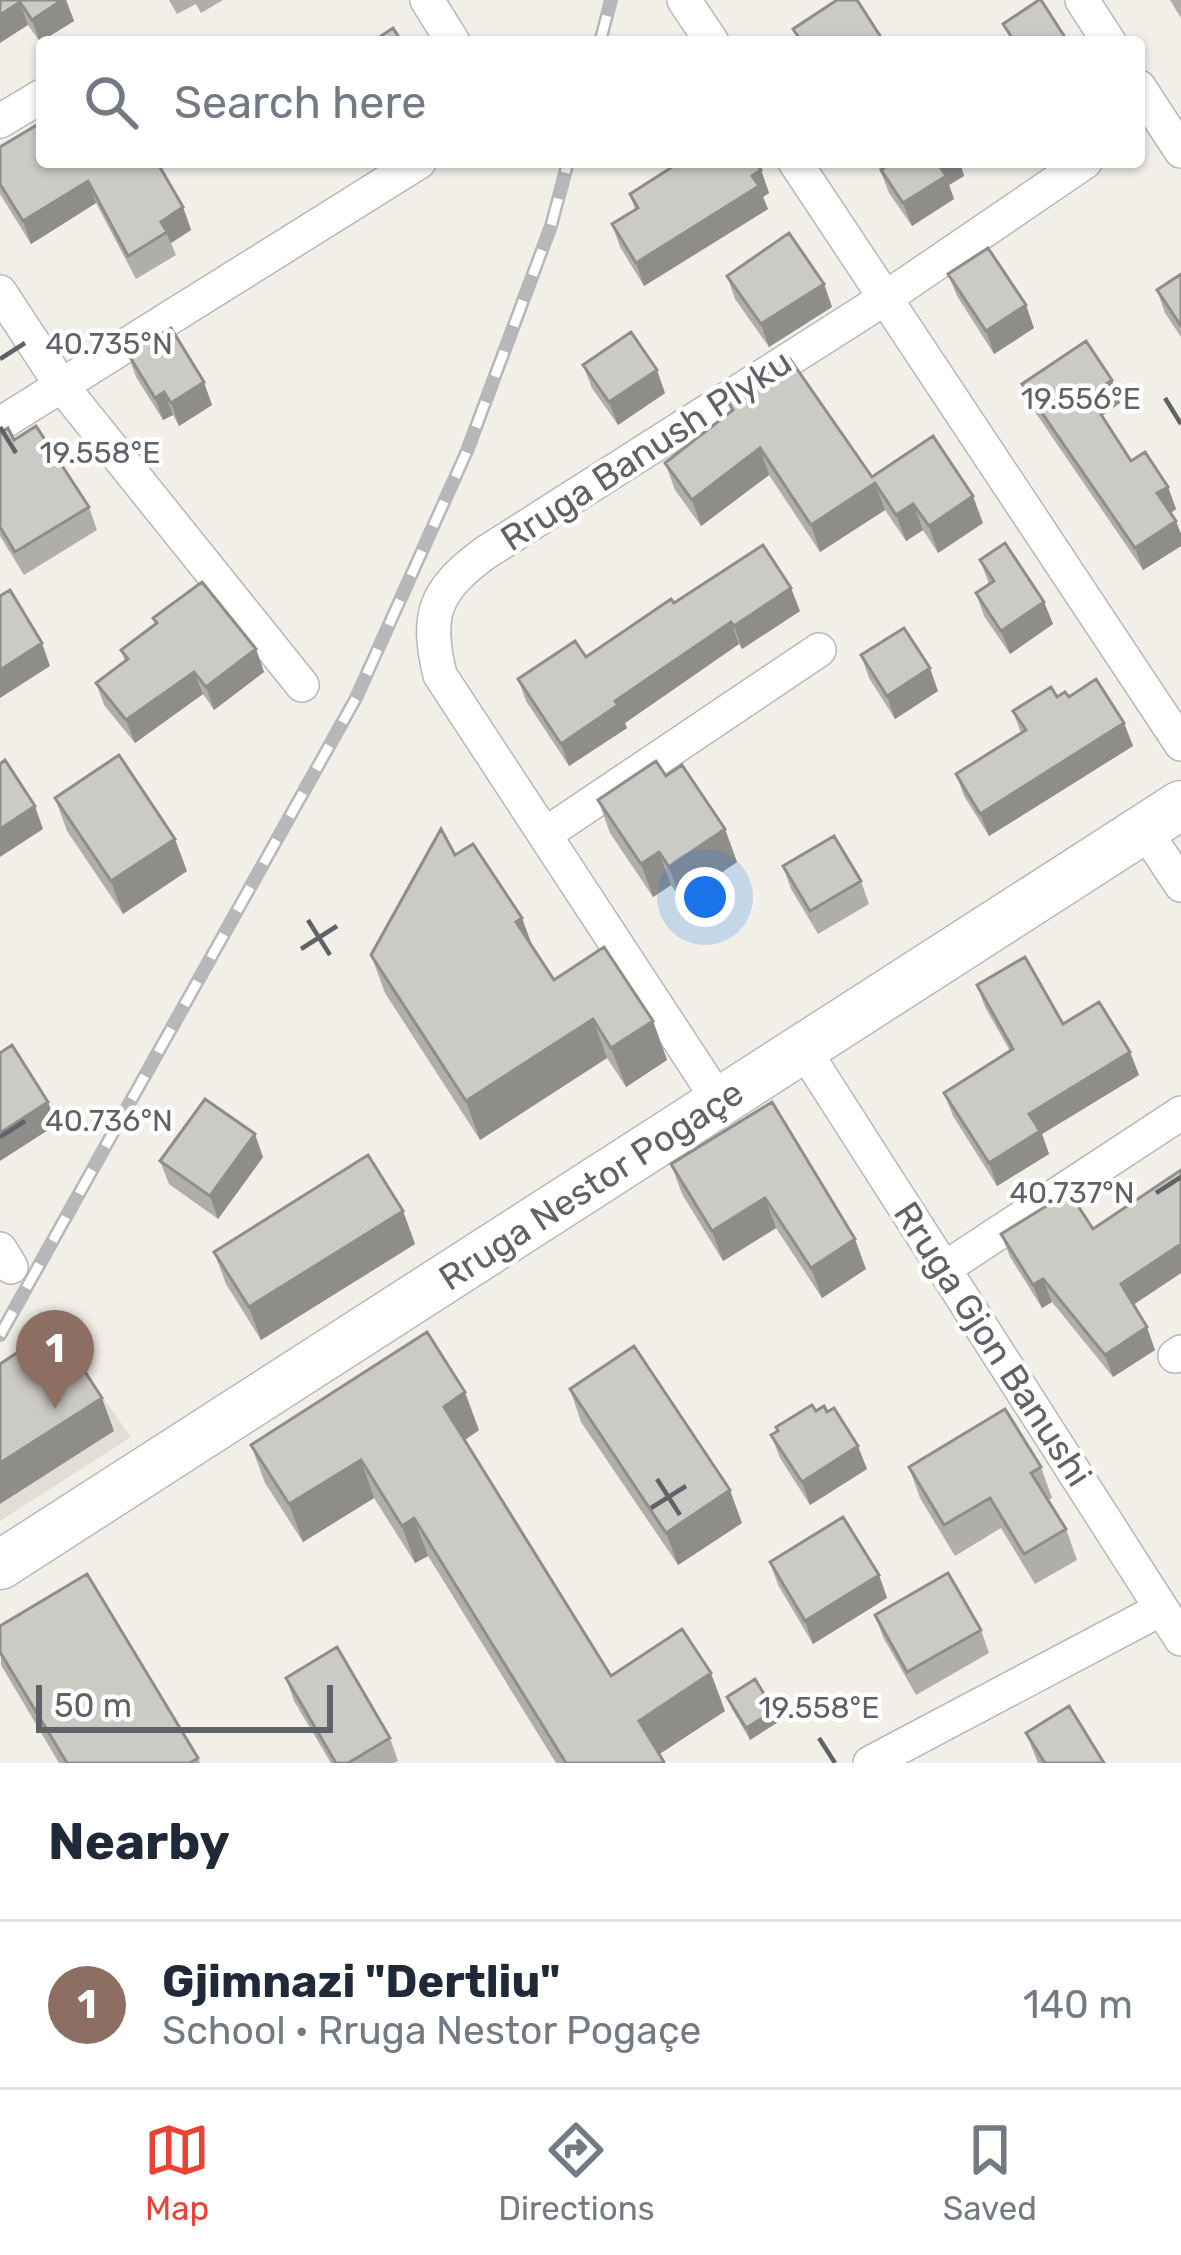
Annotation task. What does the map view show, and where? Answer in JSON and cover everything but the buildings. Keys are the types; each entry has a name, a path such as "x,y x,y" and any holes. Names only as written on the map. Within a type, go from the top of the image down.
{"street":[{"path":"428,0 449,36"},
{"path":"684,0 708,36"},
{"path":"1082,0 1105,36"},
{"path":"0,121 36,100"},
{"path":"1154,106 1181,151"},
{"path":"0,424 408,168"},
{"path":"799,168 1181,744"},
{"name":"Rruga Banush Plyku","path":"719,1101 440,675 432,642 436,609 453,577 1076,168"},
{"path":"0,292 61,385 302,685"},
{"path":"547,832 819,650"},
{"path":"1163,817 1181,885"},
{"name":"Rruga Nestor Pogaçe","path":"0,1565 1163,817"},
{"name":"Rruga Gjon Banushi","path":"804,1050 1181,1639"},
{"path":"945,1268 1181,1113"},
{"path":"870,1763 1161,1609"}],"shaded area":[{"path":"41,1310 131,1437 0,1521 0,1380"}],"railway":[{"path":"602,36 611,0"},
{"path":"0,1335 356,698 467,451 551,226 566,168"}],"place":[{"name":"Gjimnazi \"Dertliu\"","path":"55,1409"}]}
